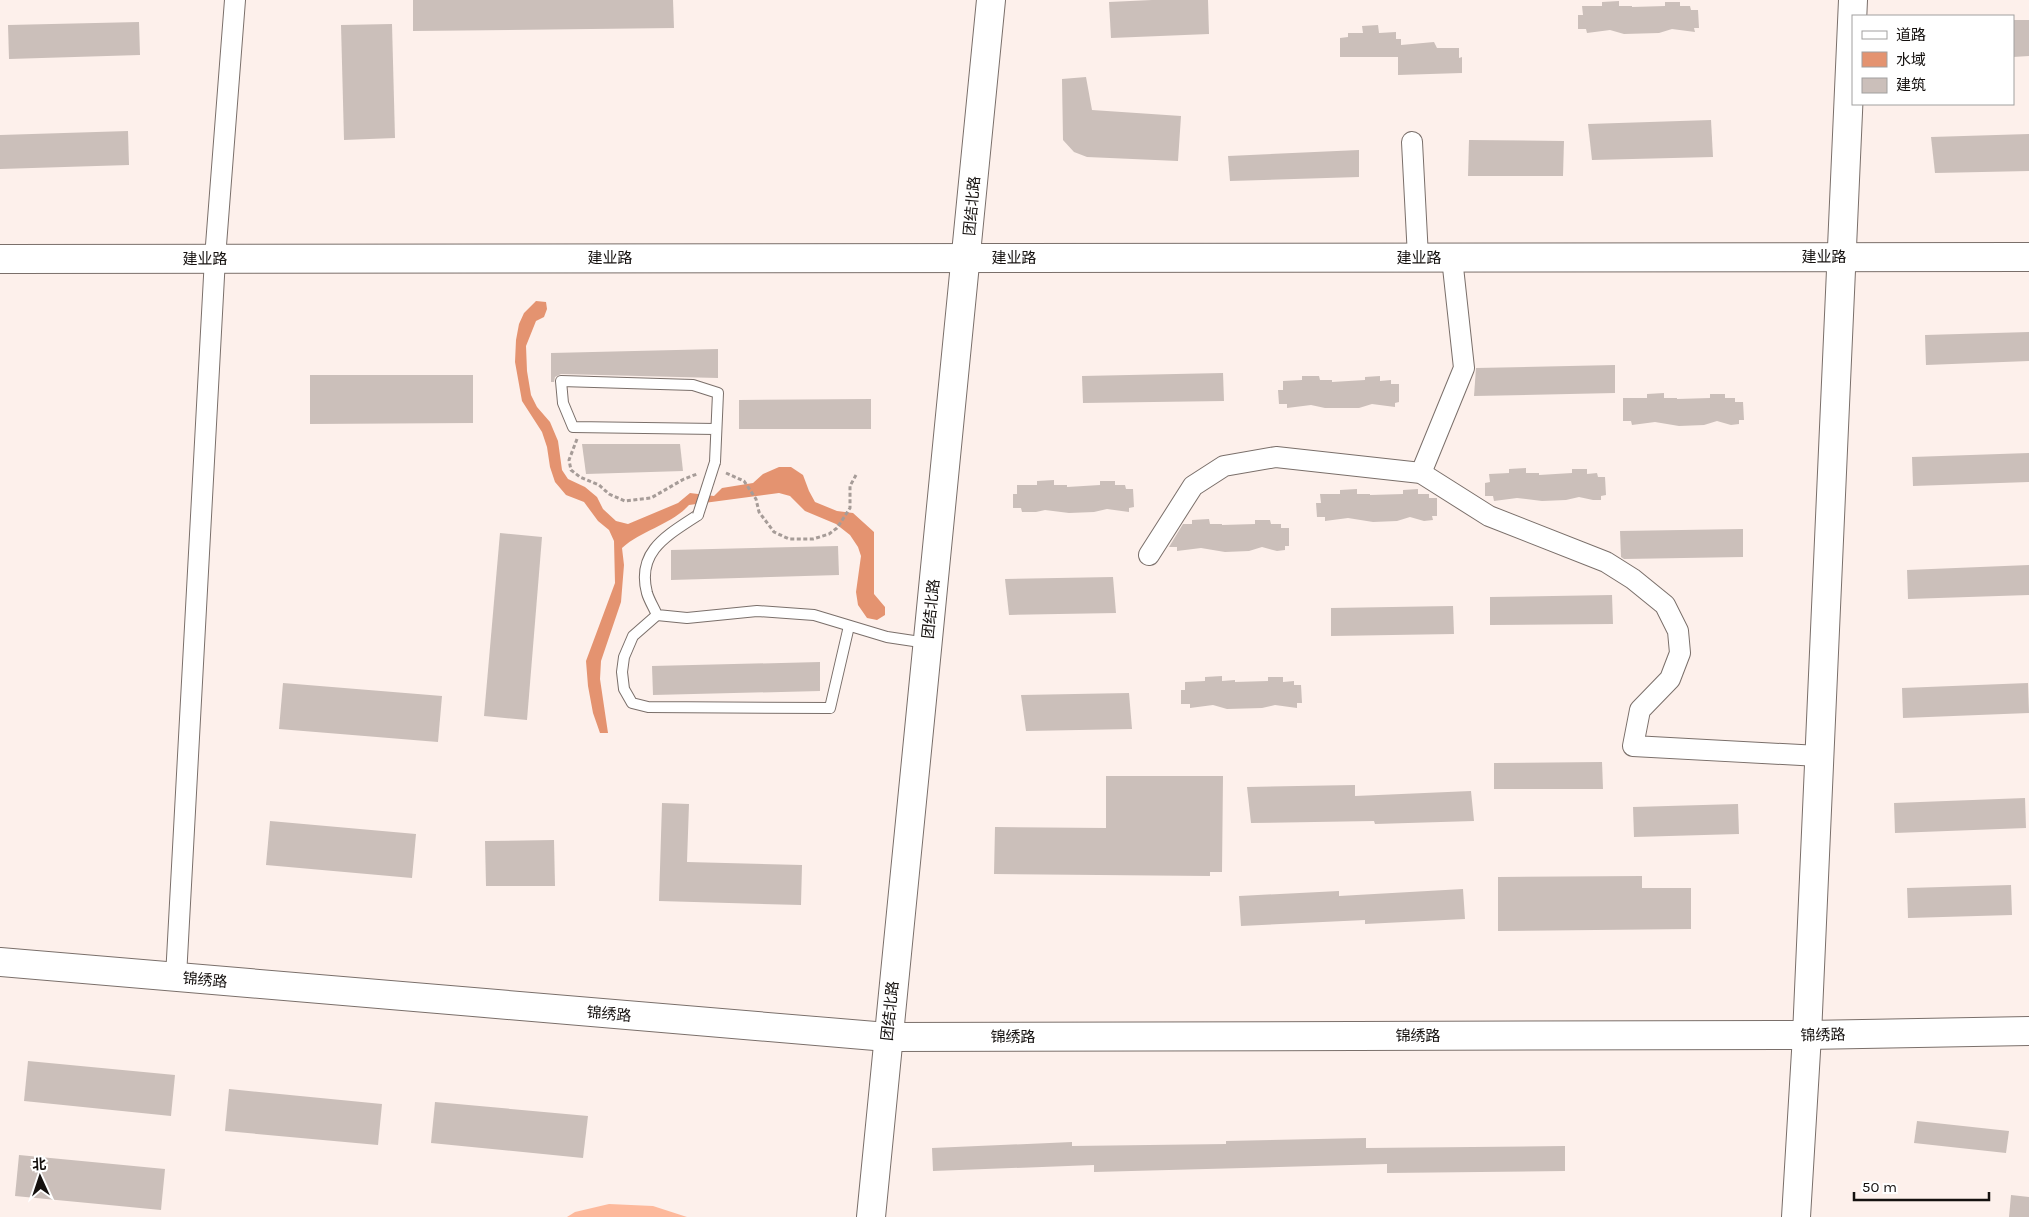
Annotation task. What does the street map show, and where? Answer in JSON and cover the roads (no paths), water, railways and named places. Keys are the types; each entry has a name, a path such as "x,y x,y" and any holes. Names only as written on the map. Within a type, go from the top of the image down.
{"street":[{"path":"176,977 215,258 234,0"},
{"name":"团结北路","path":"871,1217 887,1037 968,258 991,0"},
{"path":"1852,15 1853,0"},
{"path":"1796,1217 1807,1036 1852,21"},
{"path":"1412,142 1418,258"},
{"name":"建业路","path":"0,259 2029,257"},
{"path":"1421,473 1464,368 1452,258"},
{"path":"1149,555 1193,486 1224,466 1276,457 1421,473 1489,516 1606,562 1634,579 1665,605 1678,631 1680,653 1670,679 1640,710 1632,746 1819,756"},
{"name":"锦绣路","path":"0,962 887,1037 1807,1036 2029,1031"}],"lane":[{"path":"657,615 647,593 645,569 652,549 698,515 715,462 718,393 693,385 561,381 563,403 573,427 716,429"},
{"path":"849,626 830,708 648,707 632,703 624,689 622,672 624,657 634,636 657,615 687,618 757,611 814,615 887,637 928,643"}],"water":[{"path":"536,301 546,302 547,309 544,317 536,321 526,346 527,371 531,395 537,407 550,422 558,441 562,470 568,479 585,487 597,497 603,509 616,521 628,524 678,503 690,493 714,496 722,488 753,483 763,474 779,467 791,467 803,475 815,502 837,511 853,513 874,532 874,594 885,607 885,615 877,620 867,618 858,605 856,592 861,556 858,547 850,535 836,524 805,511 790,496 779,493 689,505 674,518 638,536 622,548 624,565 621,602 601,661 600,679 608,733 600,733 593,713 586,661 615,583 614,541 609,530 598,521 584,502 566,495 555,482 542,432 522,401 515,362 516,340 519,324 524,313"}]}
